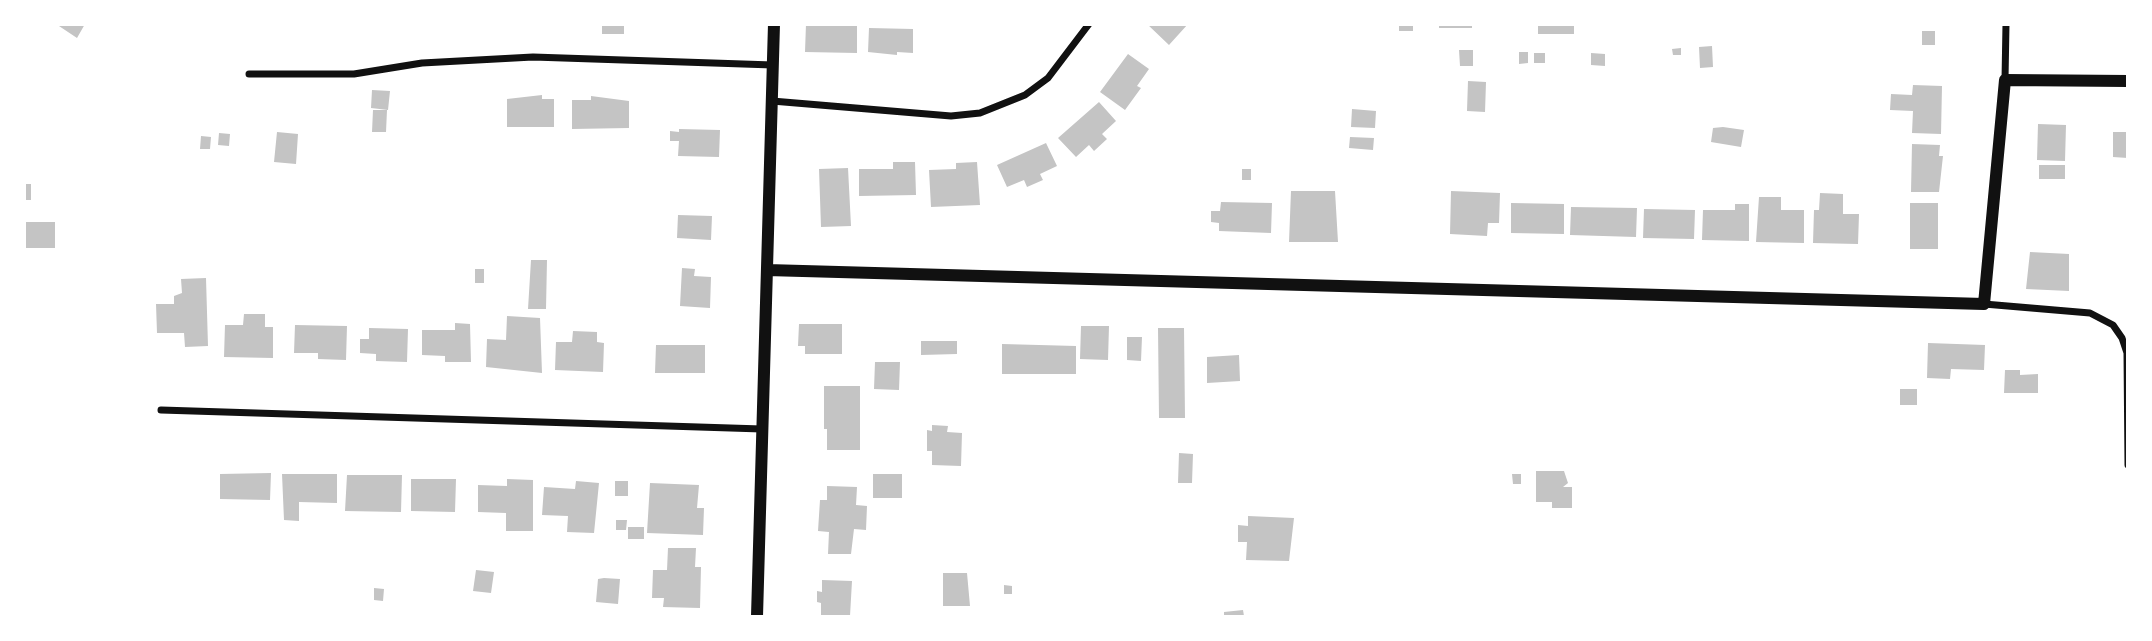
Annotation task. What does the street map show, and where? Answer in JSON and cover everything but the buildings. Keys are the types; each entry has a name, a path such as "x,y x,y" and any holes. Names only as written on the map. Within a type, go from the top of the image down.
{"street":[{"path":"757,617 775,24"},
{"path":"772,100 951,116 980,113 1007,104 1048,78 1089,24"},
{"path":"1984,304 2005,80 2006,24"},
{"path":"249,74 342,75 422,63 533,57 773,65"},
{"path":"2005,80 2127,81"},
{"path":"767,270 1984,304 2090,313 2113,325 2122,338 2127,353 2127,465"},
{"path":"160,411 762,429"}]}
